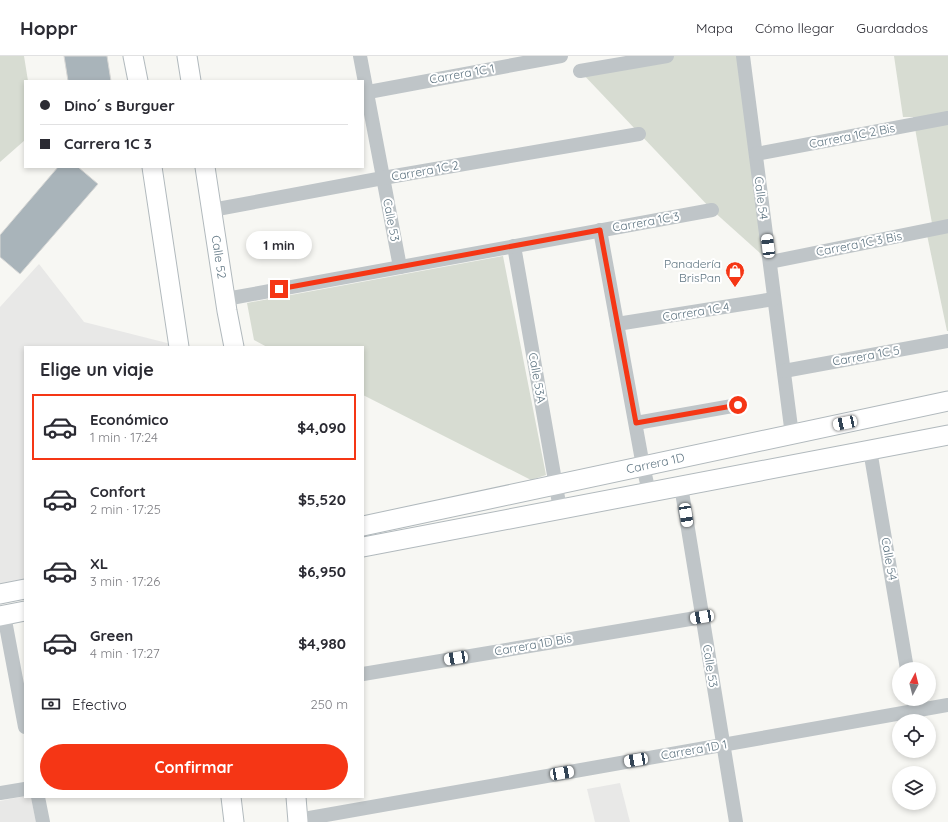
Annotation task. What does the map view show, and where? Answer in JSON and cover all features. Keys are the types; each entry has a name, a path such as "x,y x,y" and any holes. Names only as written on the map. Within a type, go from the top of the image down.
{"street":[{"path":"133,56 138,80"},
{"path":"188,56 191,80"},
{"name":"Calle 53","path":"360,56 363,80"},
{"name":"Carrera 1C 1","path":"365,92 561,56"},
{"path":"580,71 667,56"},
{"name":"Calle 54","path":"743,56 792,435"},
{"name":"Calle 53","path":"365,92 400,267"},
{"name":"Carrera 1C 2 Bis","path":"756,154 948,118"},
{"name":"Carrera 1C 2","path":"212,210 383,178 639,134"},
{"path":"152,168 180,346"},
{"name":"Calle 52","path":"205,168 234,346"},
{"name":"Carrera 1C 3","path":"226,299 712,210"},
{"name":"Carrera 1C 3 Bis","path":"770,262 948,226"},
{"path":"600,230 649,492"},
{"name":"Calle 53A","path":"514,246 560,509"},
{"name":"Carrera 1C 4","path":"617,324 774,299"},
{"name":"Carrera 1C 5","path":"784,371 948,341"},
{"name":"Carrera 1D","path":"364,526 948,401"},
{"path":"636,423 738,405"},
{"path":"364,548 948,435"},
{"name":"Calle 54","path":"870,450 906,662"},
{"name":"Calle 53","path":"681,486 736,822"},
{"path":"0,594 24,589"},
{"path":"24,611 2,615 24,722"},
{"name":"Carrera 1D Bis","path":"364,674 702,617"},
{"name":"Carrera 1D 1","path":"936,705 948,705"},
{"name":"Carrera 1D 1","path":"298,821 723,745 909,706"},
{"path":"0,793 24,789"},
{"path":"38,798 43,822"},
{"path":"231,798 234,822"},
{"path":"296,798 298,821"}],"shaded area":[{"path":"0,56 24,56 28,80 24,80 24,141 0,162"},
{"path":"667,56 743,56 770,262 712,210 580,71"},
{"path":"894,56 948,56 948,331 926,230 933,229 913,117 903,117"},
{"path":"503,256 546,475 531,480 364,396 364,346 265,346 254,340 247,303"},
{"path":"39,264 84,322 179,346 24,346 24,589 0,594 0,307"},
{"path":"620,783 630,822 595,822 587,789"},
{"path":"24,796 24,798 31,798 36,822 0,822 0,801"}],"building":[{"path":"64,56 107,56 111,80 68,80"},
{"path":"57,168 79,168 98,184 20,274 0,257 0,235"}],"place":[{"name":"Panadería BrisPan","path":"735,288"}],"route":[{"path":"279,289 600,230 636,423 738,405"}]}
